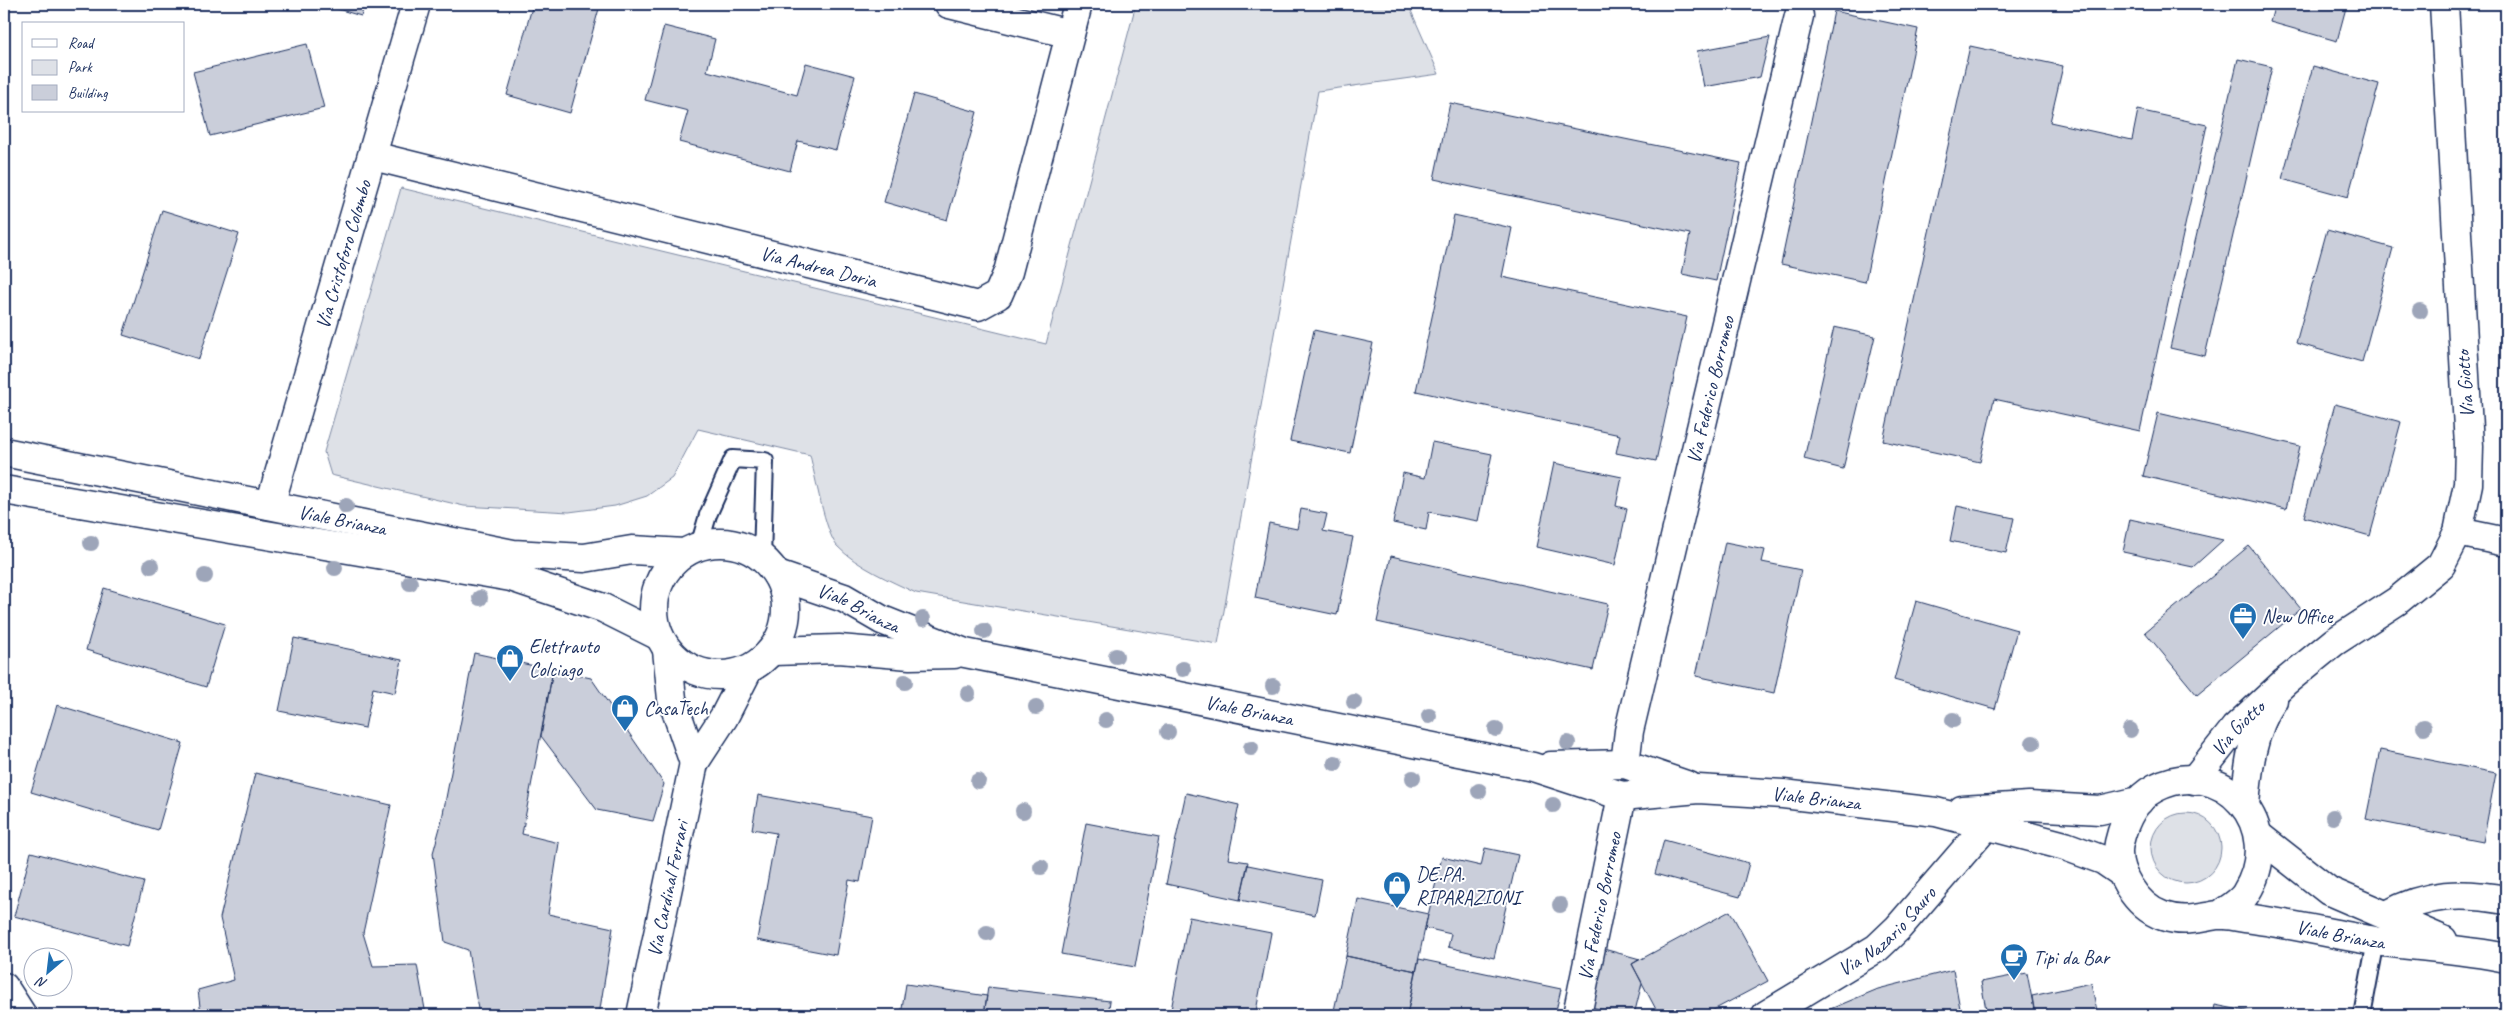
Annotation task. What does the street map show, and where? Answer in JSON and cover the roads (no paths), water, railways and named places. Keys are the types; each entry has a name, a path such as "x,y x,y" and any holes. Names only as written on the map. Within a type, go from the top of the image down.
{"main road":[{"name":"Via Cristoforo Colombo","path":"270,506 416,4"},
{"path":"948,4 1070,34"},
{"name":"Via Andrea Doria","path":"373,156 978,306 998,295 1008,272 1078,4"},
{"name":"Via Giotto","path":"2194,780 2235,728 2285,682 2334,642 2397,601 2441,565 2458,532 2468,484 2469,446 2444,4"},
{"name":"Via Federico Borromeo","path":"1625,764 1629,731 1799,16"},
{"name":"Viale Brianza","path":"4,452 513,554 584,558 632,550 691,549 720,542 742,546 770,566 844,598 882,620 965,653 1533,767 1622,796 1698,789 1783,794 1936,812 2055,844 2103,860 2122,873"},
{"name":"Viale Brianza","path":"12,496 154,515 511,577 603,608 663,643 704,674 748,670 773,651 783,633 787,613 785,594 770,566"},
{"path":"2458,532 2506,542"},
{"path":"691,549 670,565 660,581 654,599 654,618 663,643 672,699 694,763"},
{"name":"Viale Brianza","path":"773,651 839,649 910,655 965,653"},
{"name":"Via Cardinal Ferrari","path":"641,1015 694,763 724,717 748,670"},
{"name":"Via Giotto","path":"2244,806 2252,747 2265,713 2285,682"},
{"name":"Viale Brianza","path":"1533,767 1625,764 1698,789"},
{"name":"Viale Brianza","path":"2220,915 2245,895 2259,867 2259,836 2254,820 2231,793 2213,784 2194,780 2174,781 2161,786 2139,801 2124,822 2118,847 2122,873 2137,899 2162,916 2191,921 2220,915 2376,941 2462,949 2506,958"},
{"name":"Via Federico Borromeo","path":"1577,1015 1622,796"},
{"name":"Viale Brianza","path":"1936,812 2029,806 2100,810 2139,801"},
{"name":"Via Nazario Sauro","path":"1766,1015 1877,948 1898,928 1958,857 1988,825"},
{"name":"Viale Brianza","path":"2259,836 2329,891 2462,949"},
{"name":"Viale Brianza","path":"2387,915 2408,903 2448,894 2506,900"},
{"path":"4,987 22,1015"}],"lane":[{"path":"691,549 733,459 765,460 770,566"},
{"path":"2362,1015 2376,941"}],"place":[{"name":"New Office","path":"2243,640"},
{"name":"Elettrauto Colciago","path":"510,682"},
{"name":"CasaTech","path":"625,732"},
{"name":"DE.PA. RIPARAZIONI","path":"1397,909"},
{"name":"Tipi da Bar","path":"2014,981"}]}
